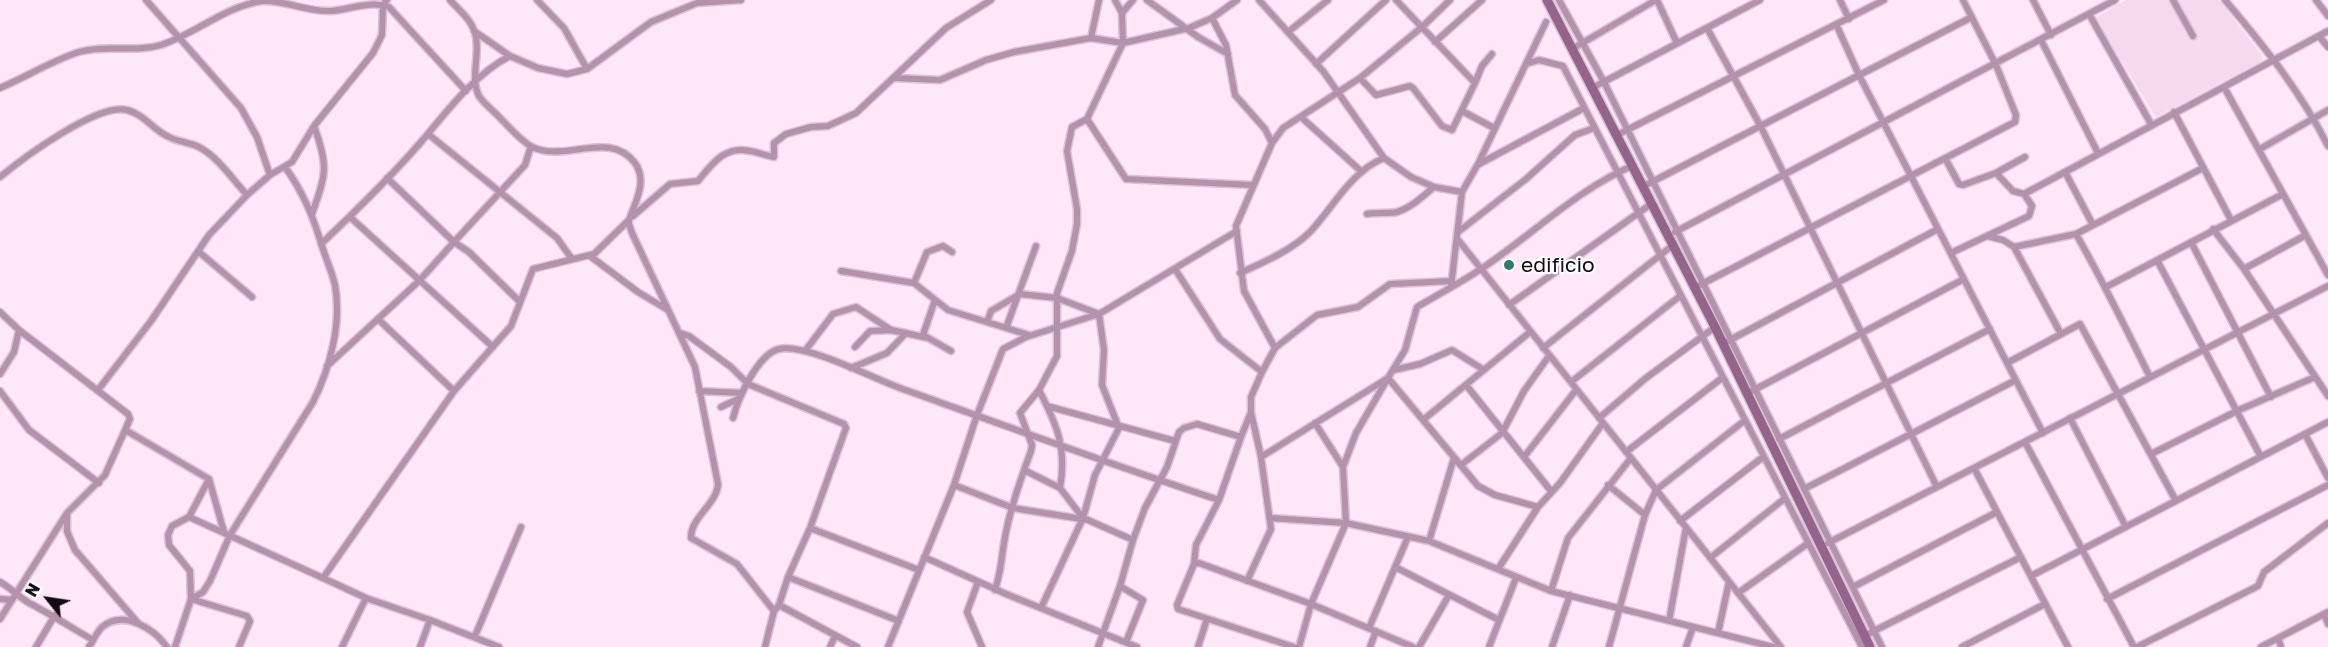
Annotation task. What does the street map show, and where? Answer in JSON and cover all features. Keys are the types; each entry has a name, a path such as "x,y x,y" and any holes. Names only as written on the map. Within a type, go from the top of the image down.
{"street":[{"path":"146,0 241,108 257,137 270,175"},
{"path":"244,7 248,0"},
{"path":"367,0 374,5"},
{"path":"450,0 472,24 474,30 478,50 476,83 479,96 531,146 554,153 576,152 595,146 617,149 636,164 641,179 631,218 632,233 695,367 718,493 691,533 692,538 737,564 774,611"},
{"path":"537,0 564,28 587,69"},
{"path":"474,30 510,56 538,68 567,74 587,69 651,22 695,1 741,0"},
{"path":"322,578 454,391 512,326 533,269 590,256 600,250 631,218 670,184 698,181 718,158 728,152 749,150 774,157 774,143 786,134 811,127 828,126 849,118 895,78 946,28 991,0"},
{"path":"1091,38 1099,0"},
{"path":"995,590 1003,564 1003,545 1032,445 1020,413 1039,390 1057,356 1057,298 1060,280 1072,251 1077,224 1067,146 1072,127 1087,119 1123,43 1122,12 1115,0"},
{"path":"1122,12 1133,0"},
{"path":"1147,0 1189,28 1198,38 1228,54"},
{"path":"895,78 940,80 986,60 1091,38 1123,43 1189,28 1212,18 1237,0"},
{"path":"1259,0 1323,70 1384,158 1411,177 1434,187 1462,192"},
{"path":"1288,32 1328,0"},
{"path":"1316,64 1386,0"},
{"path":"1396,0 1474,83"},
{"path":"1275,348 1248,300 1240,273 1237,231 1237,222 1272,142 1283,128 1360,78 1422,27 1450,0"},
{"path":"1435,42 1482,0"},
{"path":"1547,0 1651,204 1699,286 1826,544 1852,586 1882,647"},
{"path":"1559,0 1604,82 1652,182 1672,237 1699,286 1715,327 1727,342"},
{"path":"1572,49 1656,0 1677,43"},
{"path":"1592,88 1760,0"},
{"path":"1840,0 1849,19"},
{"path":"1617,135 1884,0"},
{"path":"1699,286 2015,122 2016,115 1996,64 1963,0"},
{"path":"2033,0 2050,35"},
{"path":"1543,348 1659,255 1672,237 1782,174 2115,0"},
{"path":"2173,0 2193,36"},
{"path":"2316,0 2328,16"},
{"path":"0,88 33,70 79,52 102,48 154,47 244,7 268,1 329,11 385,2"},
{"path":"2229,1 2274,59 2314,118 2328,146"},
{"path":"385,2 466,91"},
{"path":"98,390 218,223 270,175 297,155 314,126 379,44 385,2"},
{"path":"2089,14 2151,124"},
{"path":"1642,187 1972,16"},
{"path":"1212,18 1228,54 1235,95 1265,129 1272,142"},
{"path":"1452,284 1459,241 1462,192 1478,164 1546,22"},
{"path":"1836,24 1858,75 2043,433"},
{"path":"1707,28 1760,125 1937,488"},
{"path":"1996,173 2013,192 2024,194 2328,31"},
{"path":"2319,36 2328,47"},
{"path":"2041,40 2098,153"},
{"path":"1360,78 1376,95 1410,86 1447,130 1452,130 1456,126 1474,83 1492,54"},
{"path":"321,244 350,217 428,134 447,108 494,64 510,56"},
{"path":"1526,64 1539,60 1562,65 1762,457 1862,647"},
{"path":"2224,87 2328,275"},
{"path":"1478,164 1584,108"},
{"path":"0,177 33,150 69,129 92,117 126,109 146,119 167,136 202,148 247,195"},
{"path":"2260,149 2328,110"},
{"path":"1462,111 1494,128"},
{"path":"2174,112 2231,220"},
{"path":"1301,117 1362,172"},
{"path":"1087,119 1126,179 1252,185"},
{"path":"312,214 325,179 325,157 314,126"},
{"path":"1458,232 1526,179 1575,135 1594,128"},
{"path":"428,134 557,238 572,259"},
{"path":"327,366 419,281 525,165 531,146"},
{"path":"1946,158 1959,184 1963,185 1996,173 2025,157"},
{"path":"1240,273 1266,262 1303,238 1331,209 1346,187 1371,163 1384,158"},
{"path":"191,599 203,592 210,581 227,534 313,402 327,366 336,330 337,305 334,284 312,214 301,189 285,166"},
{"path":"1299,647 1311,604 1346,523 1343,467 1356,433 1407,345 1417,307 1452,284 1481,269 1617,173 1632,166"},
{"path":"2014,247 2076,234 2203,168"},
{"path":"2065,172 2093,225"},
{"path":"387,178 520,302"},
{"path":"1367,214 1381,211 1395,213 1418,201 1434,187"},
{"path":"1951,253 2030,216 2032,206 2024,194"},
{"path":"2106,287 2283,194"},
{"path":"1509,306 1651,204"},
{"path":"350,217 493,347"},
{"path":"1727,342 1938,229"},
{"path":"2213,229 2244,269 2328,396"},
{"path":"888,647 954,484 1002,351 1030,336 1099,314 1237,231"},
{"path":"2076,234 2106,287 2117,315 2150,377"},
{"path":"2244,269 2306,235"},
{"path":"1987,236 2003,240 2014,247 2061,334"},
{"path":"1459,241 1781,647"},
{"path":"2191,242 2271,397"},
{"path":"914,283 927,252 943,246 952,252"},
{"path":"1006,328 1036,246"},
{"path":"199,252 252,297"},
{"path":"590,256 638,292 669,310"},
{"path":"2157,260 2239,410 2261,457"},
{"path":"1175,269 1215,333 1262,372"},
{"path":"842,271 914,283 948,310 1030,336"},
{"path":"1751,391 1964,279"},
{"path":"1247,581 1271,529 1261,457 1251,412 1251,397 1275,348 1317,315 1358,307 1390,284 1452,284"},
{"path":"1826,544 2328,286"},
{"path":"987,322 991,311 1018,295 1057,298 1099,314"},
{"path":"1571,382 1680,296"},
{"path":"935,300 923,335 951,351"},
{"path":"805,351 833,314 856,307 891,330"},
{"path":"0,312 19,330 128,414 130,419 127,431 99,483 67,513 0,619"},
{"path":"1041,609 1083,518 1095,475 1119,428 1102,385 1104,350 1099,314"},
{"path":"379,320 454,391"},
{"path":"2007,363 2080,324 2176,501"},
{"path":"1498,569 1538,507 1560,483 1601,420 1701,336 1715,327"},
{"path":"1779,439 1990,329"},
{"path":"0,374 14,352 19,330"},
{"path":"855,347 870,331 891,330 928,338"},
{"path":"1423,420 1530,332"},
{"path":"680,333 689,336 731,367 748,384 844,424 846,428 810,528 788,576 779,605 774,611 765,647"},
{"path":"851,369 887,352 906,333"},
{"path":"733,418 740,396 767,354 782,348 805,351 977,415 1220,500"},
{"path":"1393,371 1420,364 1452,350 1484,370"},
{"path":"1461,465 1502,433 1524,391 1549,356"},
{"path":"2152,456 2153,453 2239,410 2315,377"},
{"path":"1388,378 1454,458 1485,491 1538,507"},
{"path":"1261,457 1388,378"},
{"path":"1551,591 1568,538 1628,455 1722,378"},
{"path":"1804,489 2016,380"},
{"path":"1466,385 1502,433 1551,491"},
{"path":"1039,390 1061,444 1064,464 1060,488"},
{"path":"1524,457 1576,390"},
{"path":"0,391 30,430 99,483"},
{"path":"699,391 740,396"},
{"path":"1751,391 1804,489 1870,647"},
{"path":"721,407 740,396"},
{"path":"1047,406 1119,428 1175,441"},
{"path":"1251,412 1220,500 1196,545 1194,564 1177,607 1294,647"},
{"path":"2070,418 2126,527"},
{"path":"1609,647 1645,515 1656,490 1744,421"},
{"path":"2031,576 2328,422"},
{"path":"1315,423 1343,467"},
{"path":"1098,647 1120,586 1133,540 1167,467 1175,441 1184,428 1197,424 1241,437"},
{"path":"127,431 209,478 227,534"},
{"path":"2305,434 2328,478"},
{"path":"2025,442 2135,647 2258,586 2264,572 2328,524"},
{"path":"1680,521 1762,457"},
{"path":"1430,542 1454,458"},
{"path":"1974,468 2068,647"},
{"path":"1024,470 1060,488 1083,518"},
{"path":"175,647 191,599 190,572 170,545 168,535 172,526 189,517 209,478"},
{"path":"954,484 1013,508 1083,518 1133,540"},
{"path":"1608,485 1645,515"},
{"path":"2107,598 2328,485"},
{"path":"1710,558 1784,499"},
{"path":"1852,586 1997,512"},
{"path":"67,513 67,531 75,550 138,623 158,634 167,647"},
{"path":"189,517 366,598 475,636 499,647"},
{"path":"1270,518 1346,523 1430,542 1551,591 1773,647"},
{"path":"475,636 521,527"},
{"path":"810,528 919,570"},
{"path":"1669,621 1686,528"},
{"path":"1370,647 1373,630 1408,537"},
{"path":"1738,593 1807,544"},
{"path":"924,557 995,590 1137,647"},
{"path":"1864,636 2021,557"},
{"path":"1194,564 1311,604 1413,647"},
{"path":"1395,567 1499,620"},
{"path":"788,576 899,621"},
{"path":"1489,647 1516,578"},
{"path":"0,582 17,592 29,603 55,615 91,644 102,627 114,621 138,623"},
{"path":"978,582 967,612 982,647"},
{"path":"1718,633 1729,582"},
{"path":"1120,586 1143,600 1126,642"},
{"path":"1419,647 1449,595"},
{"path":"1552,647 1570,595"},
{"path":"342,647 366,598"},
{"path":"0,599 12,600"},
{"path":"191,599 247,616 250,621 238,647"},
{"path":"1962,647 2045,604"},
{"path":"779,605 857,647"},
{"path":"2261,647 2326,613 2328,624"},
{"path":"36,647 55,615"},
{"path":"1198,647 1207,619"},
{"path":"420,647 430,620"},
{"path":"1686,647 1694,627"},
{"path":"830,647 835,636"},
{"path":"2278,638 2281,647"}],"shaded area":[{"path":"2126,0 2170,0 2191,39 2196,36 2175,0 2219,0 2262,56 2262,61 2156,117 2095,18"}],"place":[{"name":"edificio","path":"1509,265"}]}
